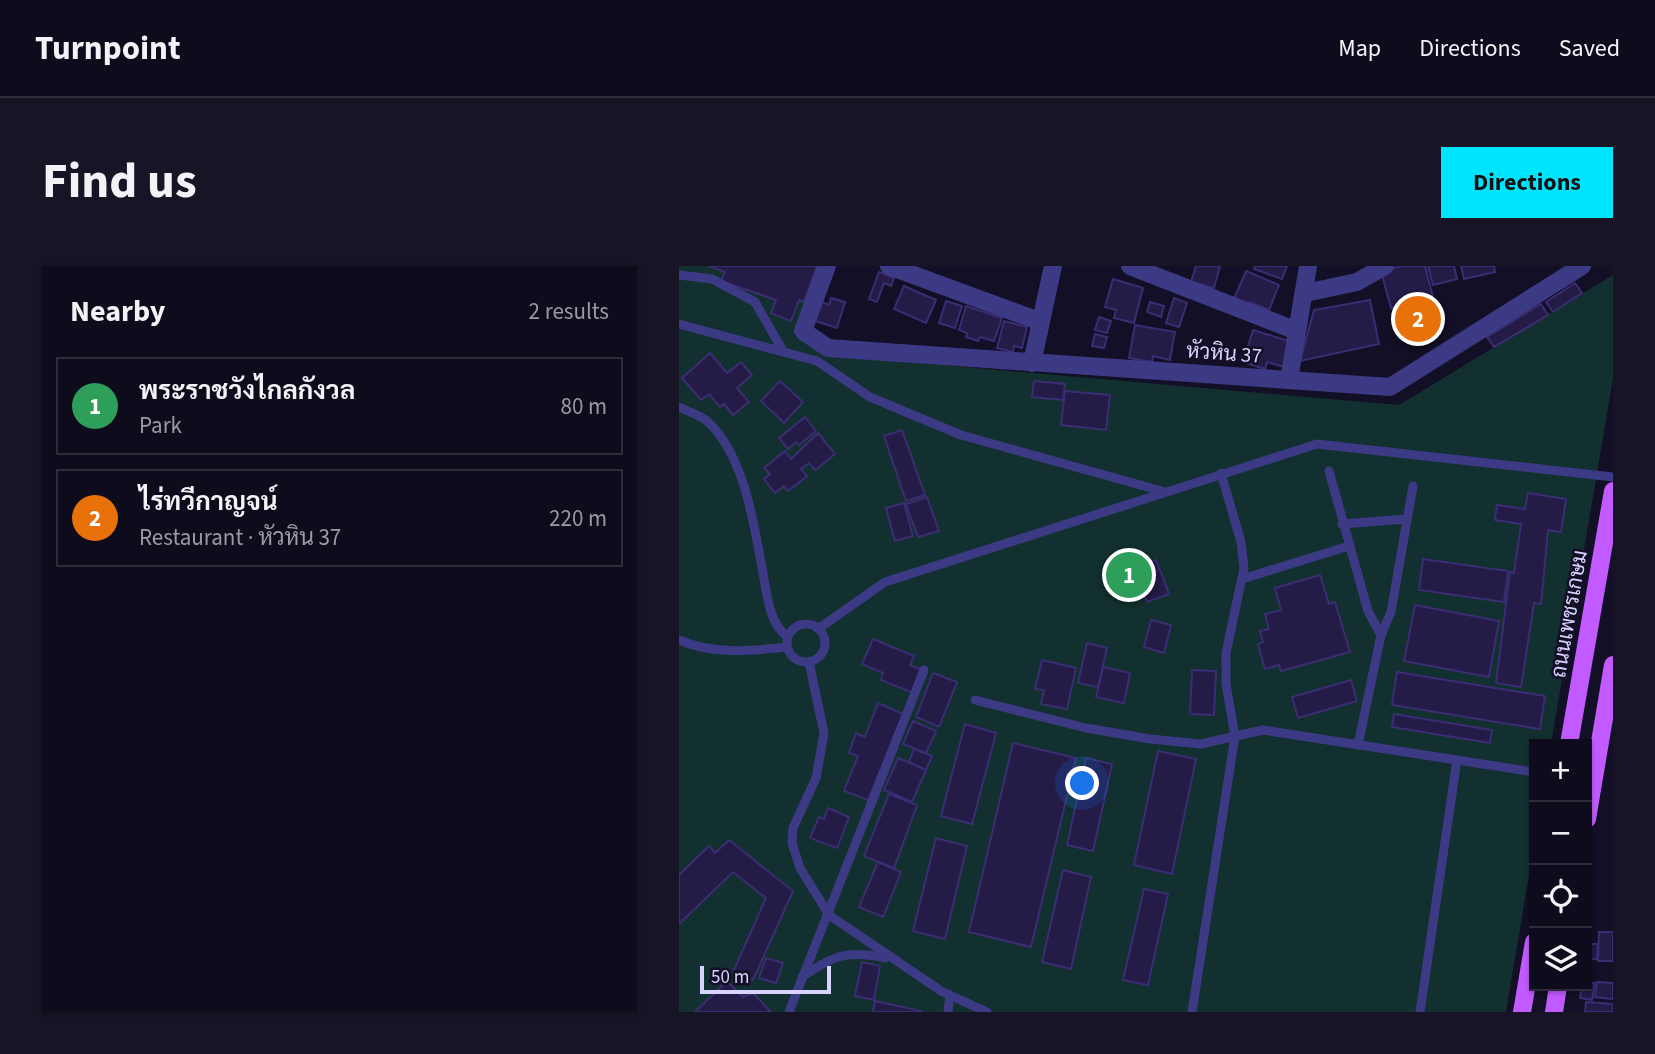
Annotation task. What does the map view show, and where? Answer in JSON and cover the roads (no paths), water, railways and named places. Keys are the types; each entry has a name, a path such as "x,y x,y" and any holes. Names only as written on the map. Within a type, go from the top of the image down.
{"main road":[{"name":"ถนนเพชรเกษม","path":"1570,739 1613,491"},
{"path":"1590,802 1613,667"},
{"path":"1522,1012 1529,971"},
{"path":"1554,1012 1557,991"}],"street":[{"name":"หัวหิน 37","path":"827,266 803,331 828,348 1391,387 1582,266"},
{"path":"889,266 1039,321"},
{"path":"1032,363 1053,266"},
{"path":"1130,266 1297,331"},
{"path":"1289,380 1308,266"},
{"path":"1305,293 1357,282 1385,266"}],"lane":[{"path":"679,275 712,279 755,302 783,351"},
{"path":"679,324 817,360 870,397 961,435 1164,492"},
{"path":"679,407 708,421 730,454 750,506 770,611 796,660 809,662 818,658 825,648 823,636 818,629 803,624 792,629 787,642"},
{"path":"818,629 885,582 1317,444 1613,477"},
{"path":"1329,471 1368,611 1381,635"},
{"path":"1192,1012 1235,736 1226,684 1226,653 1244,568 1241,542 1221,473"},
{"path":"1358,745 1381,635 1391,612 1412,486"},
{"path":"1342,524 1407,519"},
{"path":"1242,579 1349,546"},
{"path":"679,640 696,647 721,651 787,642"},
{"path":"809,662 824,733 823,754 816,778 793,828 792,844 800,868 829,915 891,959 950,995 987,1012"},
{"path":"789,1012 924,670"},
{"path":"975,700 1086,728 1150,739 1201,744 1263,730 1529,771"},
{"path":"1420,1012 1457,760"},
{"path":"801,978 838,955 857,952 891,959"},
{"path":"948,1012 950,995"}],"place":[{"name":"ไร่ทวีกาญจน์","path":"1418,319"},
{"name":"พระราชวังไกลกังวล","path":"1129,575"}]}
